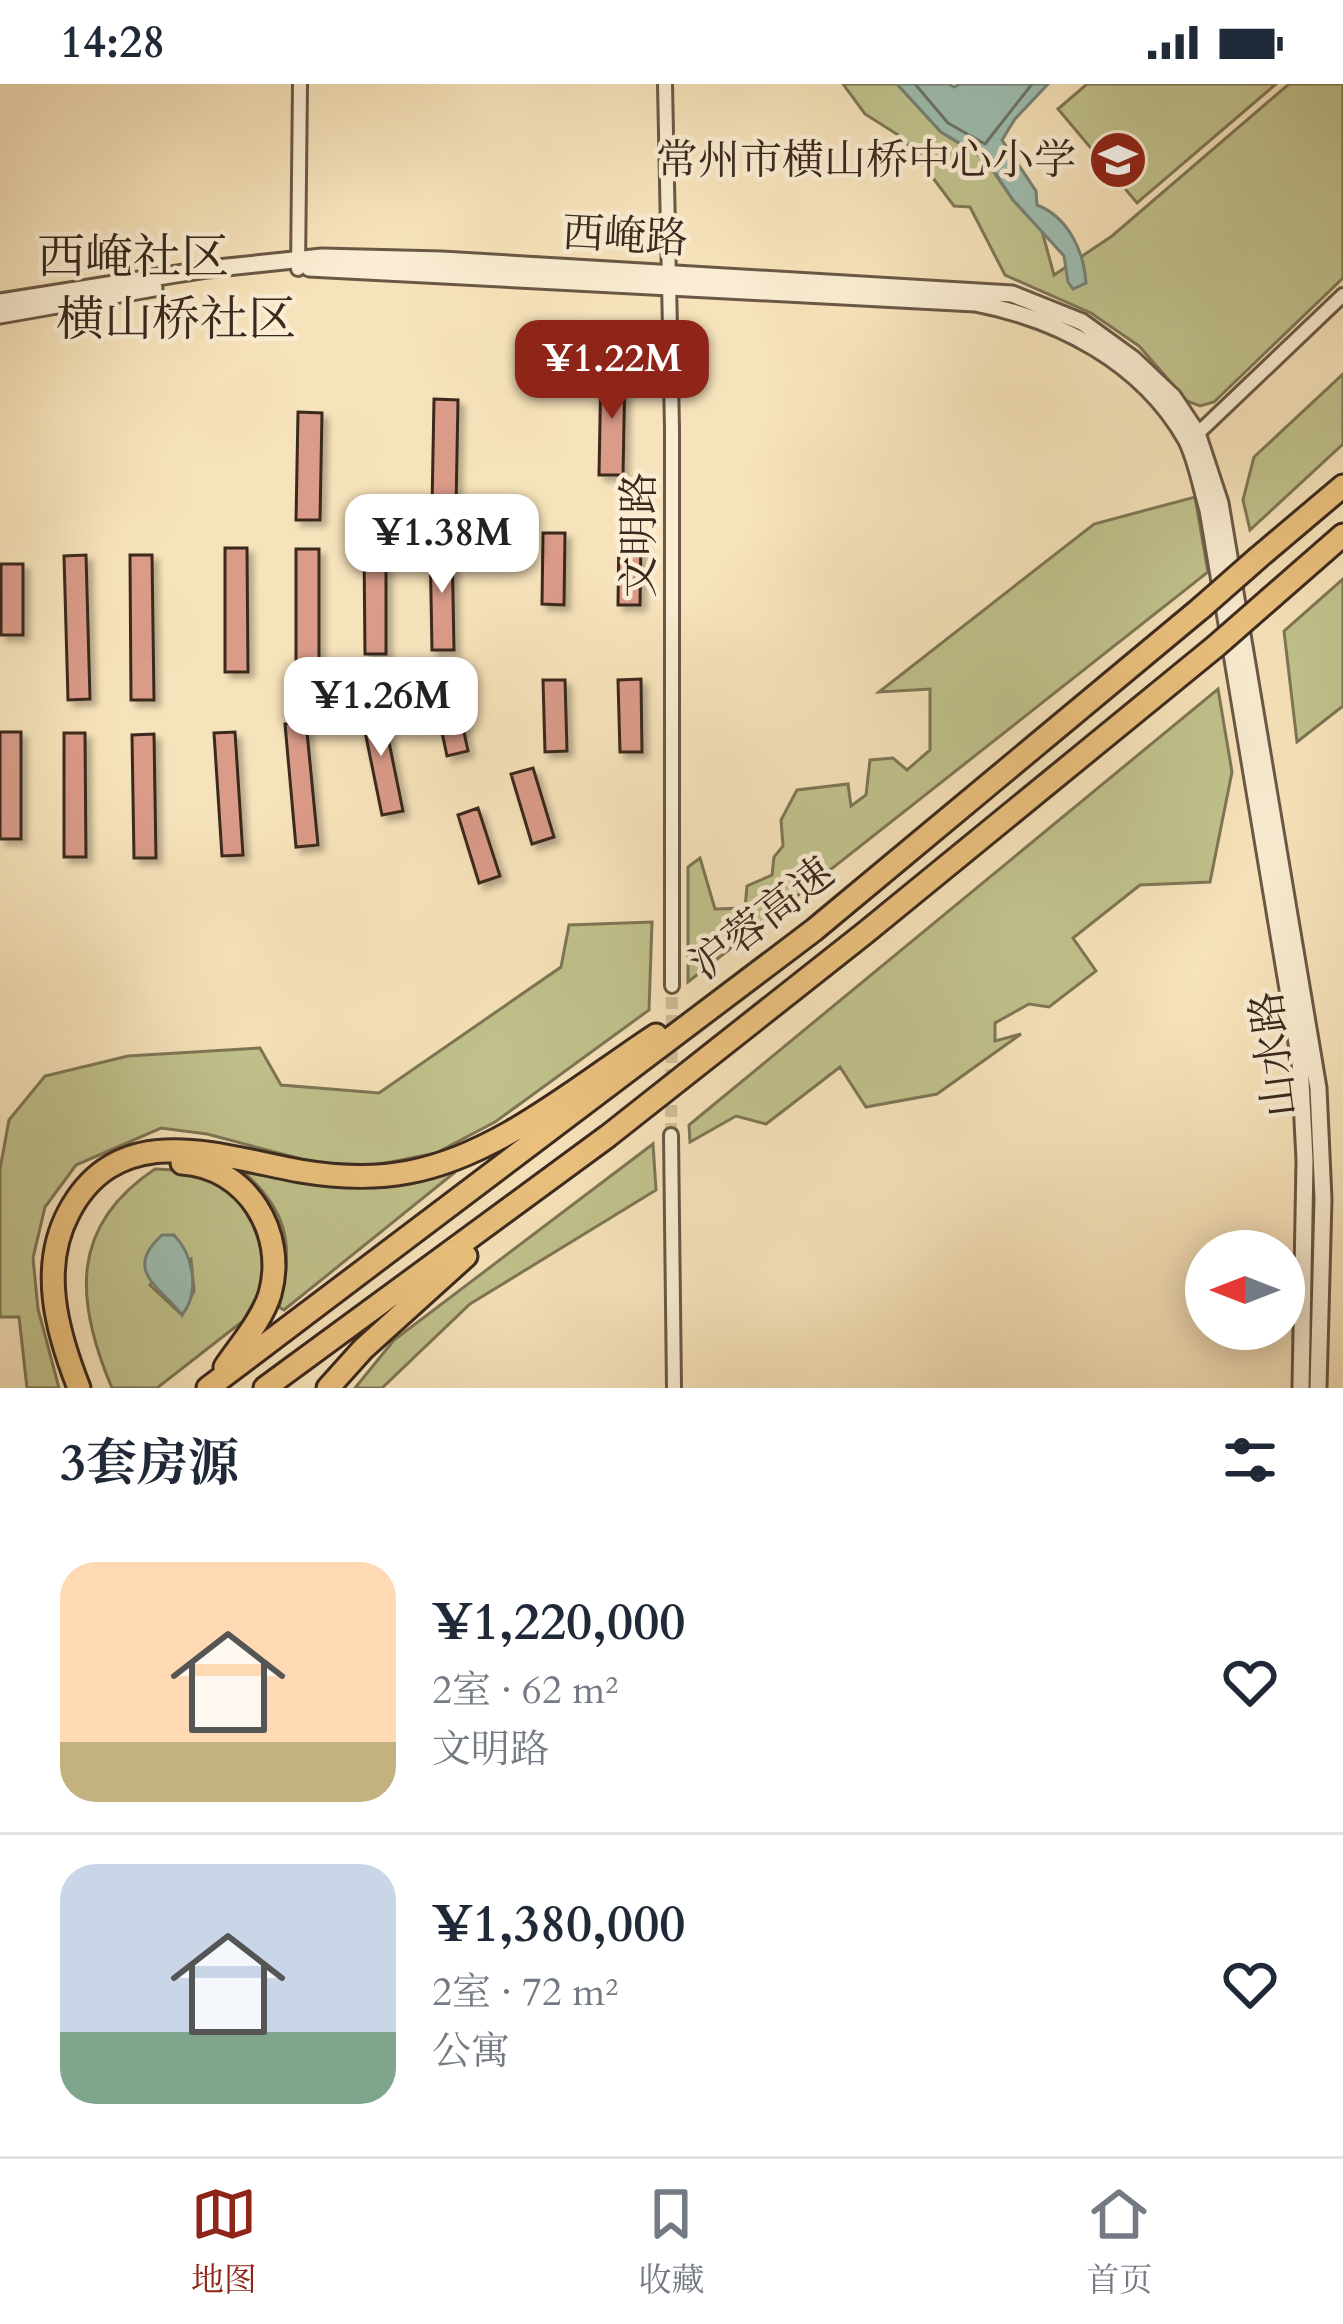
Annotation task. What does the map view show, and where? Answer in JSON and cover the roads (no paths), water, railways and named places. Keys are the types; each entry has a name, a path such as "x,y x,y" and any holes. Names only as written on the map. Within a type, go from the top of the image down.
{"highway":[{"name":"沪蓉高速","path":"212,1386 814,930 1343,486"},
{"name":"沪蓉高速","path":"265,1388 524,1201 865,934 1216,646 1343,535"},
{"path":"93,1388 77,1372 54,1302 53,1267 59,1231 77,1197 104,1171 134,1154 166,1150 224,1154 337,1176 412,1172 448,1160 527,1120 814,930"},
{"path":"77,1372 65,1268 71,1235 87,1205 111,1181 138,1166 201,1164 230,1178 256,1203 271,1234 276,1267 268,1299 212,1386"},
{"path":"328,1388 363,1348 524,1201"}],"street":[{"path":"298,264 300,84"},
{"name":"文明路","path":"665,84 672,429 672,986"},
{"name":"西崦路","path":"0,302 208,269 442,260 667,280 1012,293 1082,322 1133,359 1173,398 1193,438"},
{"name":"西崦路","path":"0,315 298,264"},
{"path":"1193,438 1343,296"},
{"name":"山水路","path":"1193,438 1300,1060 1306,1160 1301,1388"},
{"name":"山水路","path":"1193,438 1220,503 1318,1088 1323,1198 1318,1388"},
{"path":"671,1135 674,1388"}],"water":[{"path":"897,84 1048,84 1002,140 1036,191 1037,205 1072,236 1086,283 1073,289 1064,256 1013,200 986,159 941,132"},
{"path":"162,1235 174,1235 190,1263 193,1285 182,1315 145,1269 145,1259"}],"tunnel":[{"path":"671,1135 672,986"}],"place":[{"name":"常州市横山桥中心小学","path":"1118,160"}],"district":[{"name":"西崦社区","path":"133,257"},
{"name":"横山桥社区","path":"176,319"}]}
